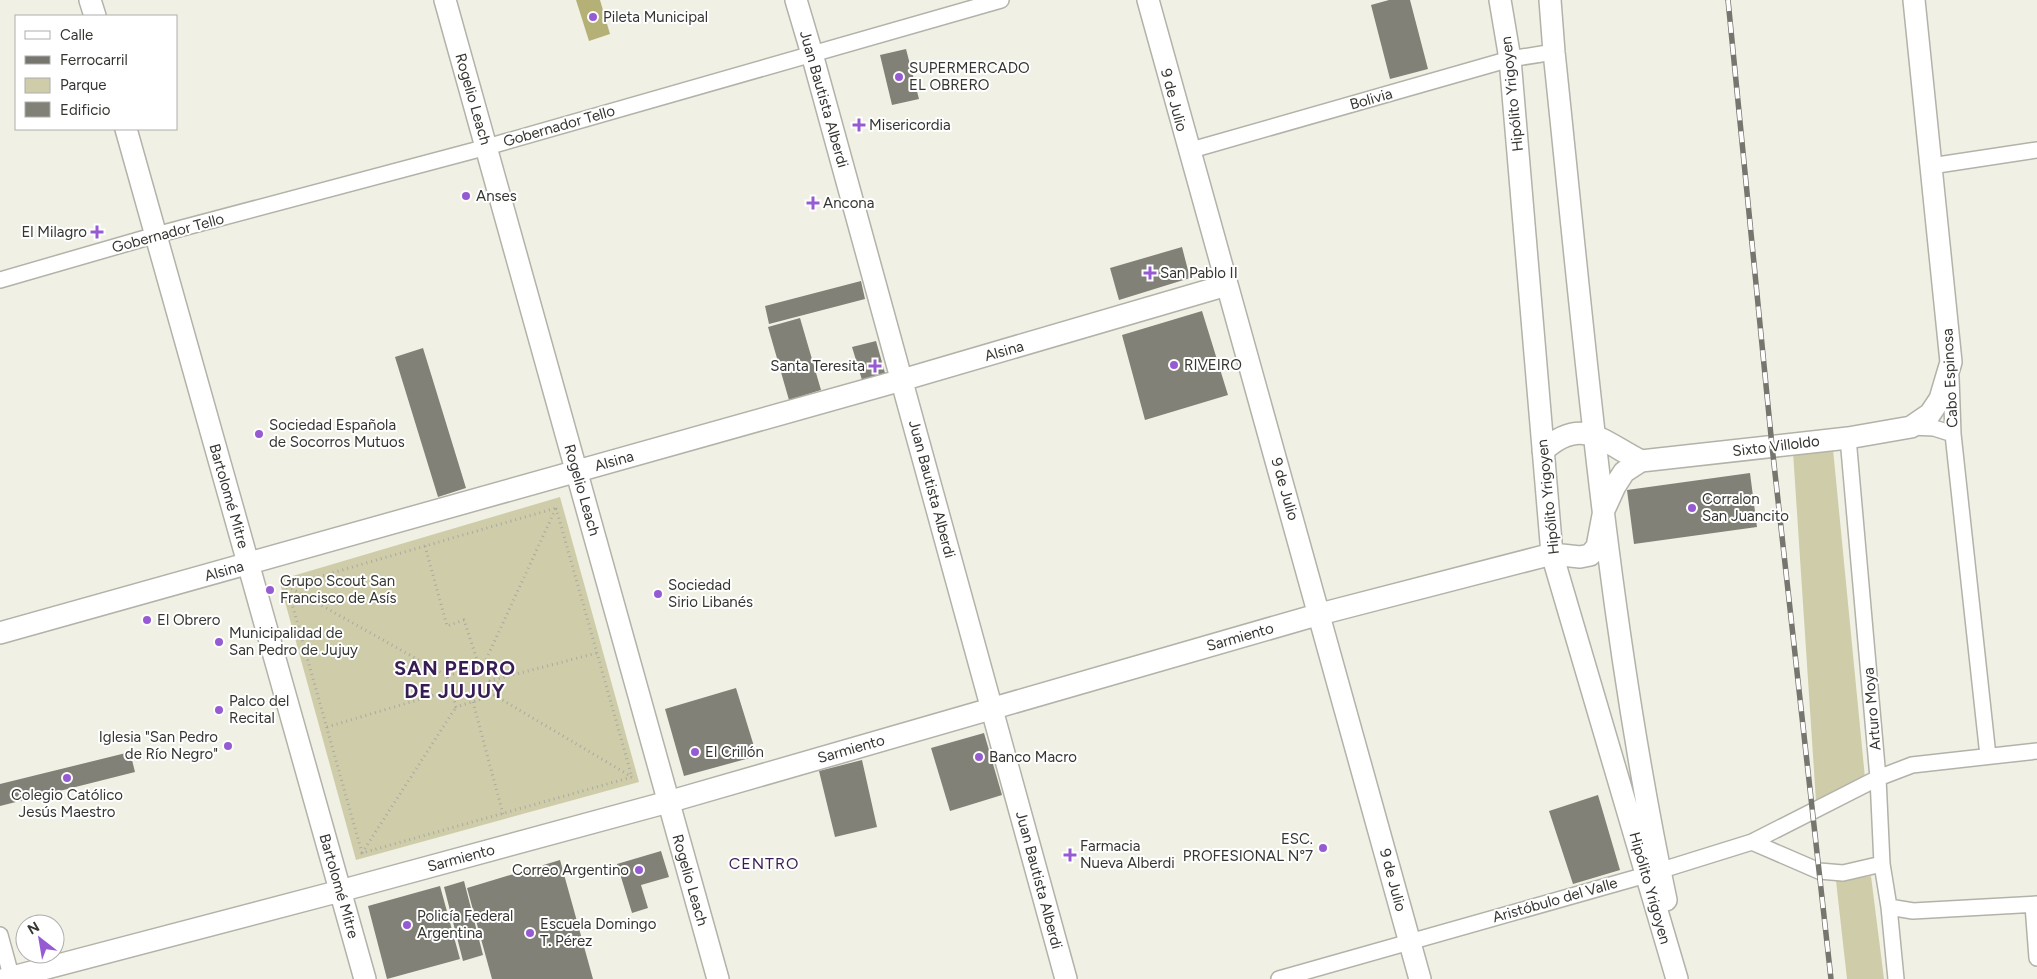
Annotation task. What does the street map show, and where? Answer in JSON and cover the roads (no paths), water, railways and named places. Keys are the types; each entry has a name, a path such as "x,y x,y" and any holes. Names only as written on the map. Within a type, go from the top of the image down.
{"street":[{"path":"90,0 94,15"},
{"name":"Rogelio Leach","path":"445,0 718,979"},
{"name":"Juan Bautista Alberdi","path":"796,0 1066,979"},
{"name":"Gobernador Tello","path":"0,280 487,147 1002,0"},
{"name":"9 de Julio","path":"1148,0 1188,151 1320,614 1420,979"},
{"name":"Hipólito Yrigoyen","path":"1500,0 1510,60 1552,554 1653,873 1679,979"},
{"name":"Hipólito Yrigoyen","path":"1550,0 1595,436 1653,873"},
{"name":"Cabo Espinosa","path":"1914,0 1951,362 1953,434 1988,756"},
{"name":"Bolivia","path":"1188,151 1510,60 1554,52"},
{"name":"Bartolomé Mitre","path":"126,130 365,979"},
{"path":"1931,166 2037,150"},
{"name":"Alsina","path":"0,634 902,380 1227,285"},
{"path":"1911,427 1930,414 1940,399 1951,362"},
{"path":"1911,427 1934,428 1953,434"},
{"name":"Sixto Villoldo","path":"1641,461 1848,438 1911,427"},
{"path":"1543,450 1565,435 1581,432 1595,436 1641,461"},
{"name":"Arturo Moya","path":"1848,438 1878,778 1882,864 1889,907 1896,979"},
{"name":"Sarmiento","path":"9,978 668,802 1320,614 1552,554 1580,557 1590,555 1597,548 1604,510 1615,486 1624,472 1641,461"},
{"name":"Aristóbulo del Valle","path":"1279,979 1653,873 1752,842 1878,778 1912,765 2037,751"},
{"path":"1752,842 1819,871 1843,873 1882,864"},
{"path":"1889,907 1913,911 2035,905 2037,958"},
{"path":"0,935 9,978"}],"railway":[{"path":"1728,0 1772,446 1831,979"}],"place":[{"name":"Pileta Municipal","path":"593,17"},
{"name":"SUPERMERCADO EL OBRERO","path":"899,77"},
{"name":"Misericordia","path":"859,125"},
{"name":"Anses","path":"466,196"},
{"name":"Ancona","path":"813,203"},
{"name":"El Milagro","path":"97,232"},
{"name":"San Pablo II","path":"1150,273"},
{"name":"RIVEIRO","path":"1174,365"},
{"name":"Santa Teresita","path":"875,366"},
{"name":"Sociedad Española de Socorros Mutuos","path":"259,434"},
{"name":"Corralon San Juancito","path":"1692,508"},
{"name":"Grupo Scout San Francisco de Asís","path":"270,590"},
{"name":"Sociedad Sirio Libanés","path":"658,594"},
{"name":"El Obrero","path":"147,620"},
{"name":"Municipalidad de San Pedro de Jujuy","path":"219,642"},
{"name":"Palco del Recital","path":"219,710"},
{"name":"Iglesia \"San Pedro de Río Negro\"","path":"228,746"},
{"name":"El Crillón","path":"695,752"},
{"name":"Banco Macro","path":"979,757"},
{"name":"Colegio Católico Jesús Maestro","path":"67,778"},
{"name":"ESC. PROFESIONAL N°7","path":"1323,848"},
{"name":"Farmacia Nueva Alberdi","path":"1070,855"},
{"name":"Correo Argentino","path":"639,870"},
{"name":"Policía Federal Argentina","path":"407,925"},
{"name":"Escuela Domingo T. Pérez","path":"530,933"}],"district":[{"name":"SAN PEDRO DE JUJUY","path":"455,680"},
{"name":"CENTRO","path":"764,863"}]}
